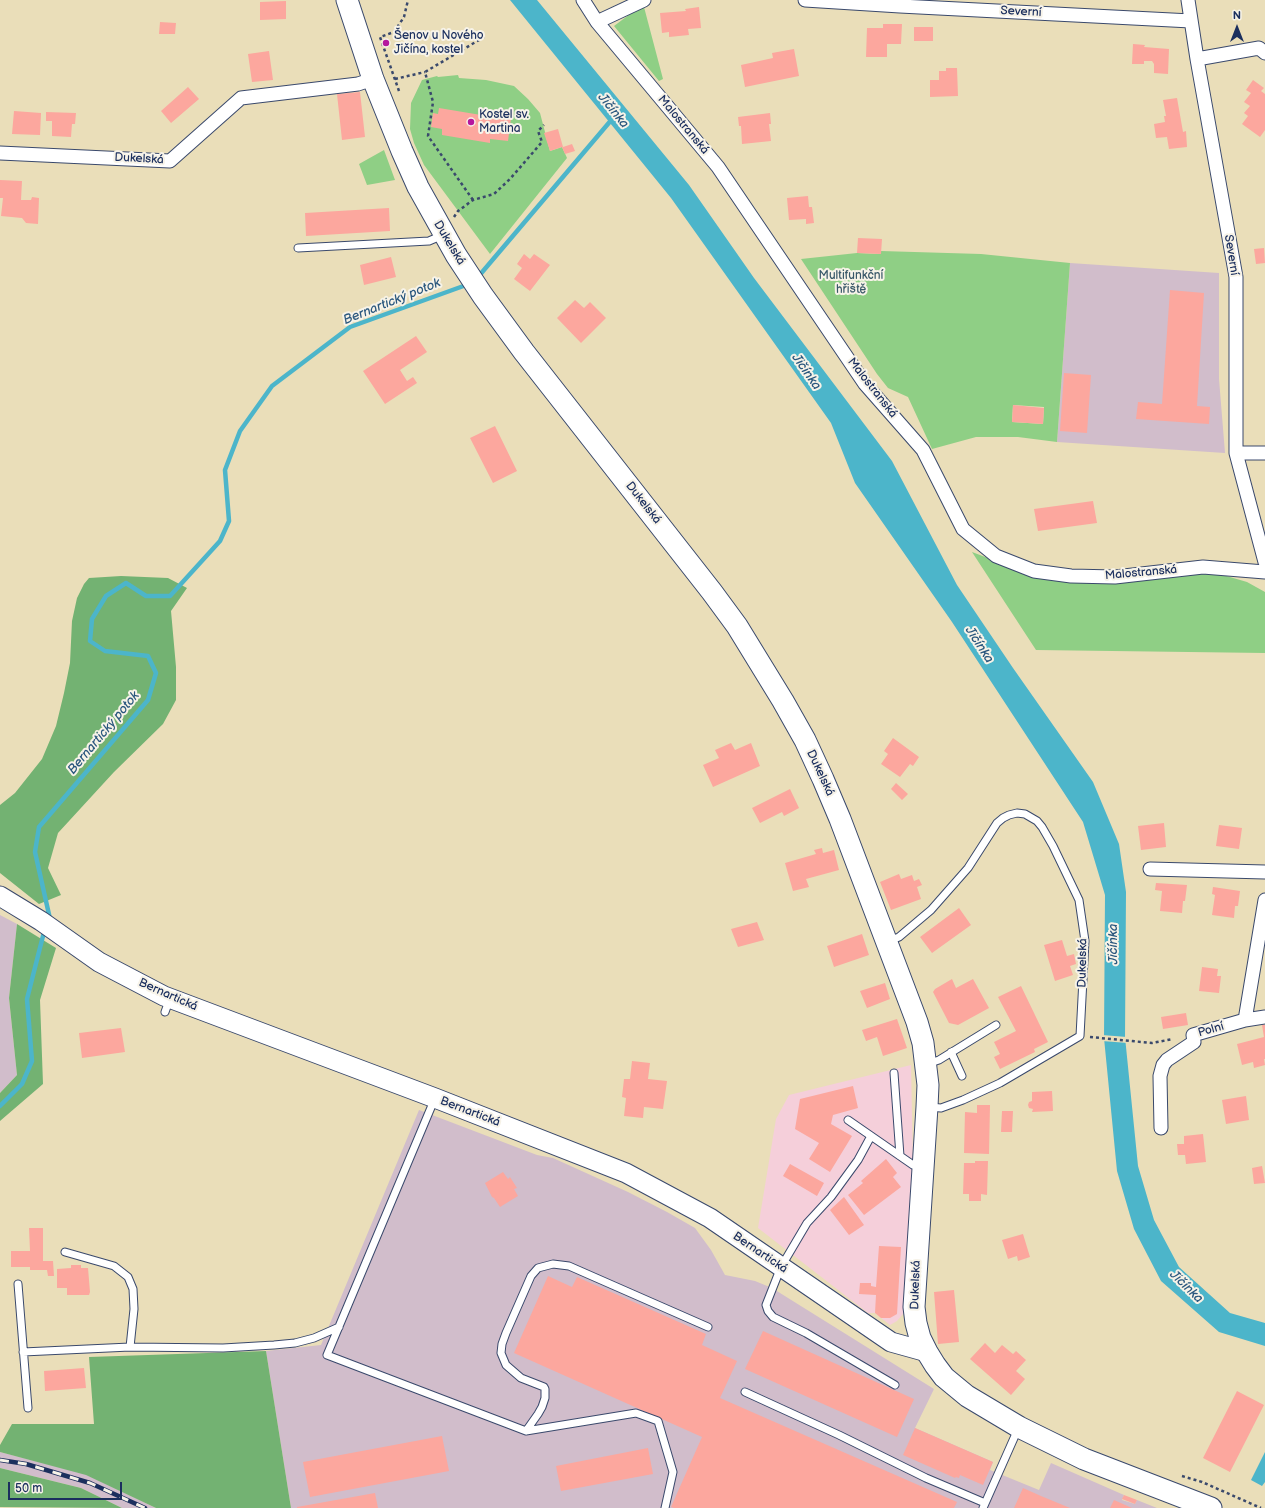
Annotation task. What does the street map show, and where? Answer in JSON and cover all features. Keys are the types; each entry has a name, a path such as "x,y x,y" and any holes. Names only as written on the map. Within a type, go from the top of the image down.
{"main road":[{"name":"Dukelská","path":"347,0 373,79 402,151 418,187 447,228 466,272 524,352 737,626 805,740 823,778 917,1022 923,1042 927,1064 927,1107 914,1307 920,1338 927,1352 944,1377 967,1396 1018,1427 1084,1459 1211,1508"}],"street":[{"name":"Malostranská","path":"583,0 597,22 718,167 865,384 923,450 963,529 990,552 996,556 1034,571 1070,576 1115,577 1203,567 1265,572"},
{"path":"597,22 644,0"},
{"name":"Severní","path":"805,0 900,3 1191,21"},
{"name":"Severní","path":"1188,0 1197,59 1236,277 1236,453 1265,562"},
{"path":"1197,59 1259,48 1265,53"},
{"name":"Dukelská","path":"0,153 170,161 241,98 358,84 373,79"},
{"path":"1236,453 1265,453"},
{"path":"1150,870 1265,872"},
{"name":"Bernartická","path":"1,900 47,925 99,962 168,1005 435,1098 626,1173 710,1218 891,1342 927,1352"},
{"path":"1245,1020 1265,900"},
{"name":"Polní","path":"1161,1128 1160,1076 1163,1065 1167,1060 1194,1042 1192,1035 1245,1020 1265,1017"}],"lane":[{"path":"298,248 429,241 447,228"},
{"name":"Dukelská","path":"887,941 899,937 930,910 968,868 997,823 1003,818 1017,813 1025,814 1037,821 1042,826 1079,900 1085,941 1084,1036"},
{"path":"927,1064 937,1061 996,1025"},
{"path":"927,1107 941,1108 994,1086 1084,1036"},
{"path":"951,1052 962,1076"},
{"path":"894,1073 900,1156"},
{"path":"435,1098 327,1355 526,1431 636,1413 658,1421 673,1472 665,1508"},
{"path":"848,1120 912,1165 923,1169"},
{"path":"871,1136 858,1160 831,1197 807,1223 781,1267 766,1305 768,1311 773,1317 806,1333 895,1385"},
{"path":"65,1252 114,1266 128,1277 133,1289 134,1309 130,1347"},
{"path":"526,1431 542,1407 545,1398 545,1389 544,1387 521,1378 506,1366 501,1353 502,1344 506,1333 531,1276 538,1268 553,1264 569,1266 708,1327"},
{"path":"18,1284 28,1408"},
{"path":"23,1352 130,1347 223,1348 281,1345 314,1338 338,1327"},
{"path":"745,1392 839,1435 984,1506 1018,1427"}],"path":[{"path":"400,94 380,37 394,32 404,17 408,0"},
{"path":"395,80 425,72 484,37"},
{"path":"425,72 433,102 428,136 473,200"},
{"path":"447,228 458,211 473,200 494,194 510,179 542,142 538,131 544,125"},
{"path":"1084,1036 1152,1042"},
{"path":"1177,1475 1202,1482 1261,1508"}],"shaded area":[{"path":"1070,263 1219,273 1219,379 1225,453 1057,442"},
{"path":"0,915 17,924 9,998 17,1075 0,1093"},
{"path":"911,1065 913,1165 908,1226 911,1226 903,1314 897,1321 890,1325 875,1313 868,1313 758,1228 776,1119 789,1095"},
{"path":"419,1110 537,1155 553,1158 628,1192 695,1228 711,1250 725,1275 755,1281 772,1288 934,1389 915,1428 993,1462 990,1470 1039,1490 1051,1463 1124,1495 1122,1500 1135,1504 1137,1500 1157,1508 291,1508 266,1351 321,1345"},
{"path":"0,1452 86,1474 156,1508 122,1508 81,1488 0,1468"}],"green space":[{"path":"644,7 663,79 659,81 614,26 630,14"},
{"path":"458,75 459,78 486,80 514,86 540,113 550,151 562,147 567,158 490,254 424,165 414,143 410,129 411,103 422,80 437,76"},
{"path":"384,150 395,180 367,185 359,164"},
{"name":"Multifunkční hřiště","path":"881,251 981,254 1070,263 1057,442 1018,437 976,437 932,449 908,397 888,388 877,374 801,259 857,253 880,254","holes":["1013,405 1044,407 1043,424 1012,422"]},
{"path":"972,552 1033,575 1069,582 1115,582 1204,573 1223,575 1247,582 1265,592 1265,653 1036,650"},
{"path":"121,576 168,578 187,588 171,611 176,667 176,700 163,724 114,772 58,833 48,868 61,895 39,904 0,873 0,805 15,793 42,759 56,726 70,663 72,621 77,598 84,584 89,578"},
{"path":"17,924 56,948 40,1000 43,1084 0,1121 0,1093 17,1075 9,998"},
{"path":"266,1351 291,1508 156,1508 86,1475 0,1452 0,1445 12,1424 94,1424 89,1357"},
{"path":"0,1468 81,1488 122,1508 0,1507"}],"water":[{"name":"Jičínka","path":"510,0 537,0 689,185 754,278 892,461 957,585 1093,782 1119,844 1126,892 1125,1037 1138,1166 1154,1220 1179,1267 1230,1313 1265,1323 1265,1346 1219,1332 1161,1281 1134,1229 1117,1171 1104,1038 1105,895 1083,822 952,622 855,483 831,423 671,198"},
{"path":"1265,1452 1265,1482 1262,1486 1251,1480"}],"pier":[{"path":"1102,1035 1127,1037 1128,1043 1102,1041"}],"building":[{"path":"286,1 286,19 260,20 260,2"},
{"path":"699,7 701,28 688,29 689,35 669,37 669,32 662,33 660,13 686,11 685,9"},
{"path":"160,22 176,23 175,34 159,34"},
{"path":"883,24 902,24 901,44 887,44 887,57 866,57 867,28 883,28"},
{"path":"914,27 933,27 933,41 914,41"},
{"path":"1133,44 1145,45 1144,47 1169,49 1168,74 1154,73 1154,64 1152,61 1144,61 1144,64 1132,64"},
{"path":"794,49 799,76 745,87 741,65 773,58 772,53"},
{"path":"269,51 273,80 252,82 248,54"},
{"path":"946,68 957,68 958,96 930,97 930,80 939,80 939,71 946,71"},
{"path":"1253,80 1264,88 1261,91 1265,94 1265,130 1260,137 1242,124 1248,116 1244,113 1250,106 1244,102 1251,93 1246,90"},
{"path":"188,87 199,99 171,123 161,111"},
{"path":"360,92 365,137 342,140 337,94"},
{"path":"1177,98 1183,132 1186,131 1187,147 1169,149 1167,137 1156,138 1154,124 1165,122 1164,116 1166,116 1163,100"},
{"name":"Kostel sv. Martina","path":"439,108 493,117 494,111 510,113 510,111 512,111 508,141 490,139 490,143 442,135 442,129 431,127 433,113 438,114"},
{"path":"14,111 41,113 40,135 12,134"},
{"path":"46,112 76,113 75,124 72,124 71,137 52,136 52,121 46,121"},
{"path":"770,113 771,124 769,124 771,141 742,144 741,126 739,126 738,117"},
{"path":"558,129 563,147 572,144 575,151 565,154 562,147 550,151 544,133"},
{"path":"0,180 22,181 21,200 31,200 32,197 39,198 38,224 26,223 22,218 1,216 3,198 0,198"},
{"path":"808,196 809,207 812,207 814,223 806,224 806,219 789,220 787,198"},
{"path":"389,208 390,231 306,236 305,213"},
{"path":"858,238 882,239 881,254 857,253"},
{"path":"1264,248 1265,263 1256,264 1254,249"},
{"path":"524,254 530,259 534,254 550,265 530,291 514,279 522,268 517,264"},
{"path":"391,257 396,277 364,285 360,265"},
{"path":"1170,290 1204,293 1197,406 1210,407 1209,424 1136,419 1138,402 1162,404"},
{"path":"575,300 584,308 590,302 606,318 581,343 557,318"},
{"path":"416,336 427,352 400,370 407,381 413,377 417,383 385,404 363,371"},
{"path":"1064,373 1091,375 1087,433 1060,431"},
{"path":"1013,405 1044,408 1043,424 1012,422"},
{"path":"495,426 517,471 493,483 470,438"},
{"path":"1093,501 1097,523 1038,531 1034,509"},
{"path":"893,738 919,757 913,766 910,764 900,777 881,764 888,754 884,751"},
{"path":"731,743 735,750 751,743 760,766 713,787 703,765 719,758 715,750"},
{"path":"896,783 908,794 902,800 891,789"},
{"path":"790,789 799,808 784,816 782,812 760,823 752,808"},
{"path":"1164,823 1166,847 1141,850 1138,826"},
{"path":"1219,825 1242,828 1239,849 1216,846"},
{"path":"822,848 823,853 834,850 839,870 806,879 809,887 793,891 785,863 816,854 814,850"},
{"path":"899,874 901,879 912,875 914,881 919,879 922,885 917,887 921,899 891,910 880,882"},
{"path":"1156,883 1187,885 1182,913 1160,911 1162,891 1155,890"},
{"path":"1213,887 1240,891 1238,906 1235,906 1234,918 1212,915 1215,895 1212,894"},
{"path":"959,908 971,925 932,953 920,937"},
{"path":"757,922 764,940 738,947 731,929"},
{"path":"862,934 869,955 834,967 827,946"},
{"path":"1062,940 1067,956 1074,954 1076,964 1070,966 1073,975 1055,981 1044,945"},
{"path":"1202,967 1218,969 1217,976 1221,976 1219,993 1199,991"},
{"path":"952,979 956,988 973,979 989,1008 958,1025 949,1023 933,992 935,989"},
{"path":"885,983 890,999 867,1008 860,991"},
{"path":"1021,986 1048,1042 1034,1049 1035,1052 1000,1069 994,1057 1000,1054 994,1042 1016,1031 998,997"},
{"path":"1186,1013 1188,1025 1163,1029 1161,1017"},
{"path":"897,1019 907,1048 883,1056 877,1037 866,1041 862,1030"},
{"path":"1262,1025 1265,1025 1265,1065 1254,1068 1253,1062 1242,1065 1237,1044 1264,1037"},
{"path":"121,1028 125,1052 82,1058 79,1033"},
{"path":"632,1061 650,1063 648,1079 667,1081 663,1109 644,1107 643,1118 624,1116 626,1098 622,1097 624,1079 630,1079"},
{"path":"853,1086 858,1108 833,1115 831,1124 852,1136 830,1172 809,1159 819,1143 795,1129 800,1099"},
{"path":"1052,1091 1053,1111 1032,1112 1033,1109 1029,1108 1028,1105 1029,1102 1032,1101 1032,1092"},
{"path":"1246,1096 1249,1120 1226,1124 1222,1100"},
{"path":"977,1105 990,1105 989,1154 964,1153 965,1112 977,1113"},
{"path":"1002,1111 1013,1111 1012,1132 1001,1132"},
{"path":"1203,1134 1206,1162 1186,1164 1185,1155 1178,1155 1177,1144 1184,1144 1184,1136"},
{"path":"886,1159 897,1173 893,1177 901,1187 864,1215 848,1195 863,1183 861,1181"},
{"path":"975,1161 988,1161 987,1195 981,1194 981,1201 969,1201 969,1194 963,1194 964,1163 975,1163"},
{"path":"790,1164 824,1183 817,1196 783,1176"},
{"path":"1262,1166 1265,1183 1254,1184 1252,1168"},
{"path":"503,1172 508,1179 510,1177 517,1188 514,1189 518,1196 500,1207 492,1197 485,1183"},
{"path":"844,1197 864,1225 849,1235 830,1210"},
{"path":"29,1228 43,1228 43,1261 53,1261 54,1276 48,1276 47,1270 30,1270 30,1267 11,1267 11,1251 30,1251"},
{"path":"1023,1234 1030,1257 1018,1261 1017,1256 1008,1259 1002,1240"},
{"path":"879,1246 901,1247 897,1314 890,1318 881,1318 875,1313 876,1295 859,1294 860,1283 871,1283 871,1286 876,1287"},
{"path":"71,1265 81,1265 81,1268 88,1268 89,1295 67,1295 67,1288 57,1288 57,1269 71,1268"},
{"path":"548,1276 572,1287 577,1277 706,1334 702,1345 737,1361 720,1398 957,1502 954,1508 671,1507 702,1437 514,1353"},
{"path":"954,1290 959,1342 938,1344 934,1292"},
{"path":"763,1331 914,1399 897,1437 745,1369"},
{"path":"985,1343 995,1353 1002,1345 1013,1354 1016,1351 1026,1360 1016,1371 1025,1379 1011,1395 970,1359"},
{"path":"84,1368 86,1388 45,1391 44,1371"},
{"path":"1237,1391 1264,1405 1230,1472 1203,1458"},
{"path":"915,1428 993,1462 983,1485 960,1475 959,1478 955,1478 903,1455"},
{"path":"442,1436 449,1471 310,1497 303,1462"},
{"path":"648,1448 653,1474 561,1491 556,1466"},
{"path":"1023,1488 1041,1496 1070,1508 1014,1508"},
{"path":"375,1493 378,1508 297,1508 297,1507"},
{"path":"1124,1495 1137,1500 1135,1504 1122,1499"},
{"path":"1114,1500 1132,1508 1110,1508"}],"waterway":[{"name":"Bernartický potok","path":"478,277 613,118"},
{"name":"Bernartický potok","path":"50,919 35,852 39,827 148,700 156,673 148,656 105,651 90,641 92,619 106,596 126,583 146,596 170,596 220,541 229,521 225,470 240,431 272,386 350,327 469,284"},
{"name":"Bernartický potok","path":"0,1106 22,1084 32,1061 27,999 44,932"}],"railway":[{"path":"0,1460 26,1464 90,1483 145,1508"}],"place":[{"name":"Šenov u Nového Jičína, kostel","path":"386,43"},
{"name":"Kostel sv. Martina","path":"471,122"}]}
